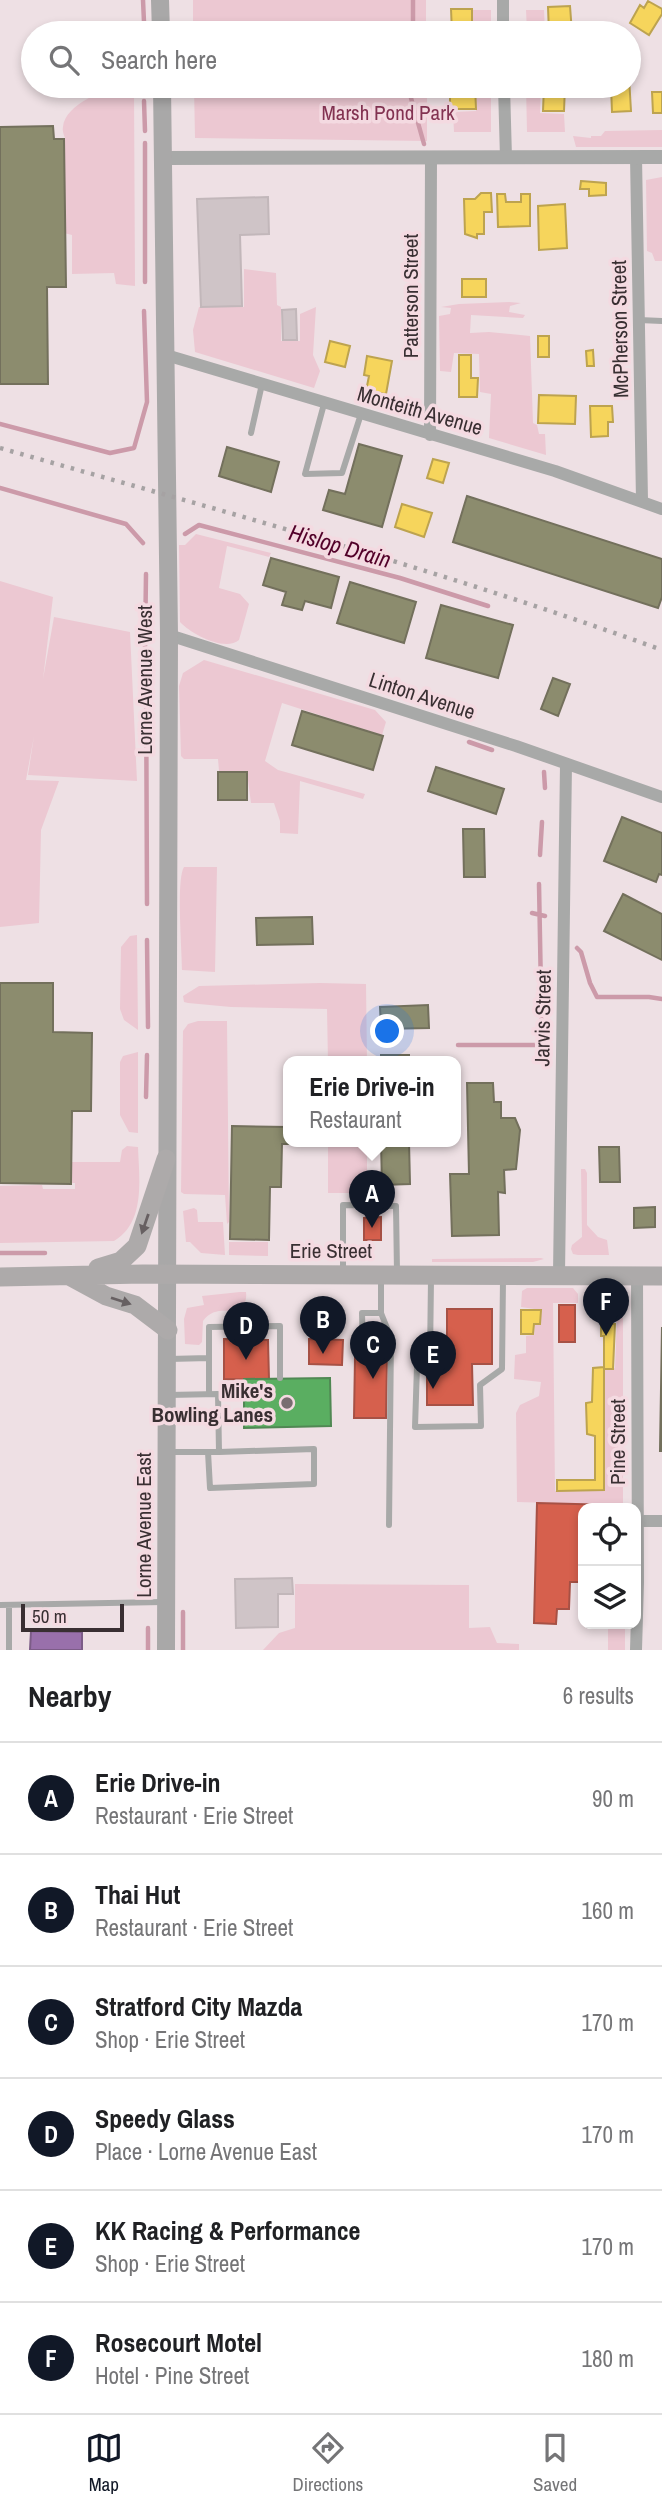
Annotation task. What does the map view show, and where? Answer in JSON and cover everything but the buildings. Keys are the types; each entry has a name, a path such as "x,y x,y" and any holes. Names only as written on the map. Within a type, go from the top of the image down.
{"main road":[{"path":"160,0 161,21"},
{"name":"Lorne Avenue West","path":"162,98 169,635 167,1274"},
{"path":"70,1277 121,1261 137,1246 166,1159"},
{"name":"Erie Street","path":"0,1277 167,1274 662,1276"},
{"name":"Lorne Avenue East","path":"166,1650 167,1274"},
{"path":"70,1277 106,1296 135,1305 168,1330"}],"street":[{"path":"503,0 503,21"},
{"path":"504,98 506,158"},
{"name":"McPherson Street","path":"636,157 642,500"},
{"path":"163,158 662,157"},
{"name":"Patterson Street","path":"430,435 431,158"},
{"name":"Monteith Avenue","path":"166,355 555,471 662,509"},
{"name":"Linton Avenue","path":"169,635 662,797"},
{"name":"Jarvis Street","path":"559,1274 566,764"},
{"name":"Pine Street","path":"637,1275 637,1503"},
{"path":"641,1521 662,1521"},
{"name":"Pine Street","path":"636,1650 637,1566"}],"lane":[{"path":"639,320 662,321"},
{"path":"251,433 262,384"},
{"path":"324,404 305,474 342,473 361,414"},
{"path":"343,1275 343,1205 396,1206 382,1313 391,1338 389,1525"},
{"path":"431,1274 430,1356 417,1366 415,1427 481,1426 480,1385 502,1369 503,1274"},
{"path":"363,1352 362,1313 382,1313"},
{"path":"209,1394 209,1327 280,1326 280,1378"},
{"path":"168,1359 209,1358"},
{"path":"168,1395 218,1394 219,1452"},
{"path":"167,1452 314,1449 314,1484 210,1488 208,1452"},
{"path":"0,1605 167,1602"},
{"path":"9,1605 9,1650"}],"green space":[{"path":"193,0 426,0 426,21 193,21"},
{"path":"472,10 491,10 491,21 472,21"},
{"path":"526,10 544,10 544,21 526,21"},
{"path":"134,98 135,286 116,284 114,273 72,274 72,235 64,233 63,128 71,111 88,99"},
{"name":"Marsh Pond Park","path":"194,98 427,98 427,141 195,138"},
{"path":"476,98 491,98 491,132 454,132 453,112 476,111"},
{"path":"526,98 541,98 540,113 564,114 565,132 527,132"},
{"path":"662,130 662,147 576,147 573,136 591,138 601,136 605,131"},
{"path":"662,177 662,261 655,261 652,253 647,251 646,180"},
{"path":"244,269 276,273 277,305 281,307 281,341 300,341 300,314 316,307 313,355 320,371 314,388 195,352 193,330 199,307 244,307"},
{"path":"521,303 510,306 509,312 525,315 523,318 471,315 470,333 530,336 533,423 537,425 539,434 545,434 546,455 489,438 491,394 480,392 479,354 454,353 451,372 440,371 439,316 450,314 451,308 441,307"},
{"path":"196,534 271,553 269,557 227,546 219,588 240,594 249,604 239,640 233,643 208,640 180,622 179,545 185,545"},
{"path":"0,581 53,597 43,679 54,617 130,632 137,781 28,775 34,736 26,780 59,781 41,830 39,923 0,927"},
{"path":"204,660 375,710 386,722 382,735 282,703 265,761 278,770 365,794 363,799 300,781 298,834 280,833 280,821 274,803 251,803 247,773 219,771 218,759 184,759 181,756 179,686 183,673"},
{"path":"184,867 217,867 215,972 182,970 180,900"},
{"path":"137,935 138,1030 124,1020 120,1009 121,947 130,936"},
{"path":"366,984 367,1056 328,1056 327,1009 231,1007 184,1002 183,996 199,986"},
{"path":"198,1021 227,1021 227,1224 225,1195 181,1192 183,1031 188,1024"},
{"path":"138,1052 138,1133 129,1132 120,1115 120,1062 123,1056"},
{"path":"127,1146 138,1147 138,1198 131,1223 114,1241 0,1243 0,1186 42,1185 43,1189 75,1189 75,1183 72,1183 72,1162 120,1162 122,1150"},
{"path":"328,1147 367,1147 367,1193 328,1193"},
{"path":"581,1169 585,1169 587,1173 587,1225 598,1237 607,1240 609,1255 578,1255 573,1254 571,1249 582,1237"},
{"path":"194,1208 197,1210 198,1222 223,1222 225,1255 201,1253 190,1242 186,1242 183,1211"},
{"path":"229,1242 268,1242 268,1256 229,1255"},
{"path":"432,1259 544,1259 533,1262 432,1262"},
{"path":"527,1288 573,1288 578,1294 578,1303 553,1303 555,1491 603,1491 605,1370 615,1368 617,1317 623,1318 623,1503 517,1502 516,1413 520,1405 539,1396 541,1382 514,1379 515,1355 526,1353 526,1336 534,1335 535,1325 541,1325 541,1310 521,1307 522,1291"},
{"path":"246,1292 246,1295 244,1303 237,1311 210,1314 203,1321 202,1342 199,1345 185,1344 184,1319 187,1308 204,1305 202,1296"},
{"path":"295,1584 469,1585 469,1628 490,1627 497,1643 519,1644 519,1650 263,1650 279,1633 295,1628"},
{"path":"608,1629 625,1629 625,1650 608,1650"}],"waterway":[{"path":"143,0 144,21"},
{"path":"413,0 413,21"},
{"path":"411,98 424,144"},
{"path":"144,101 145,131"},
{"path":"145,143 145,282"},
{"path":"0,424 110,453 134,448 147,402 144,311"},
{"name":"Hislop Drain","path":"0,488 126,524 143,543"},
{"name":"Hislop Drain","path":"185,534 199,525 400,578 488,606"},
{"path":"145,647 146,574"},
{"path":"146,660 147,904"},
{"path":"469,742 492,750"},
{"path":"544,772 545,788"},
{"path":"540,855 542,822"},
{"path":"458,1045 542,1045 539,884"},
{"path":"532,913 545,916"},
{"path":"147,940 148,1027"},
{"path":"577,948 581,952 597,997 662,999"},
{"path":"146,1097 147,1055"},
{"path":"0,1253 45,1253"},
{"path":"183,1612 183,1650"},
{"path":"148,1628 148,1650"}],"railway":[{"path":"0,448 416,568 662,650"}],"place":[{"name":"Erie Drive-in","path":"372,1228"},
{"name":"Rosecourt Motel","path":"606,1336"},
{"name":"Thai Hut","path":"323,1354"},
{"name":"Speedy Glass","path":"246,1360"},
{"name":"Stratford City Mazda","path":"373,1379"},
{"name":"KK Racing & Performance","path":"433,1389"},
{"name":"Mike's Bowling Lanes","path":"287,1403"}]}
